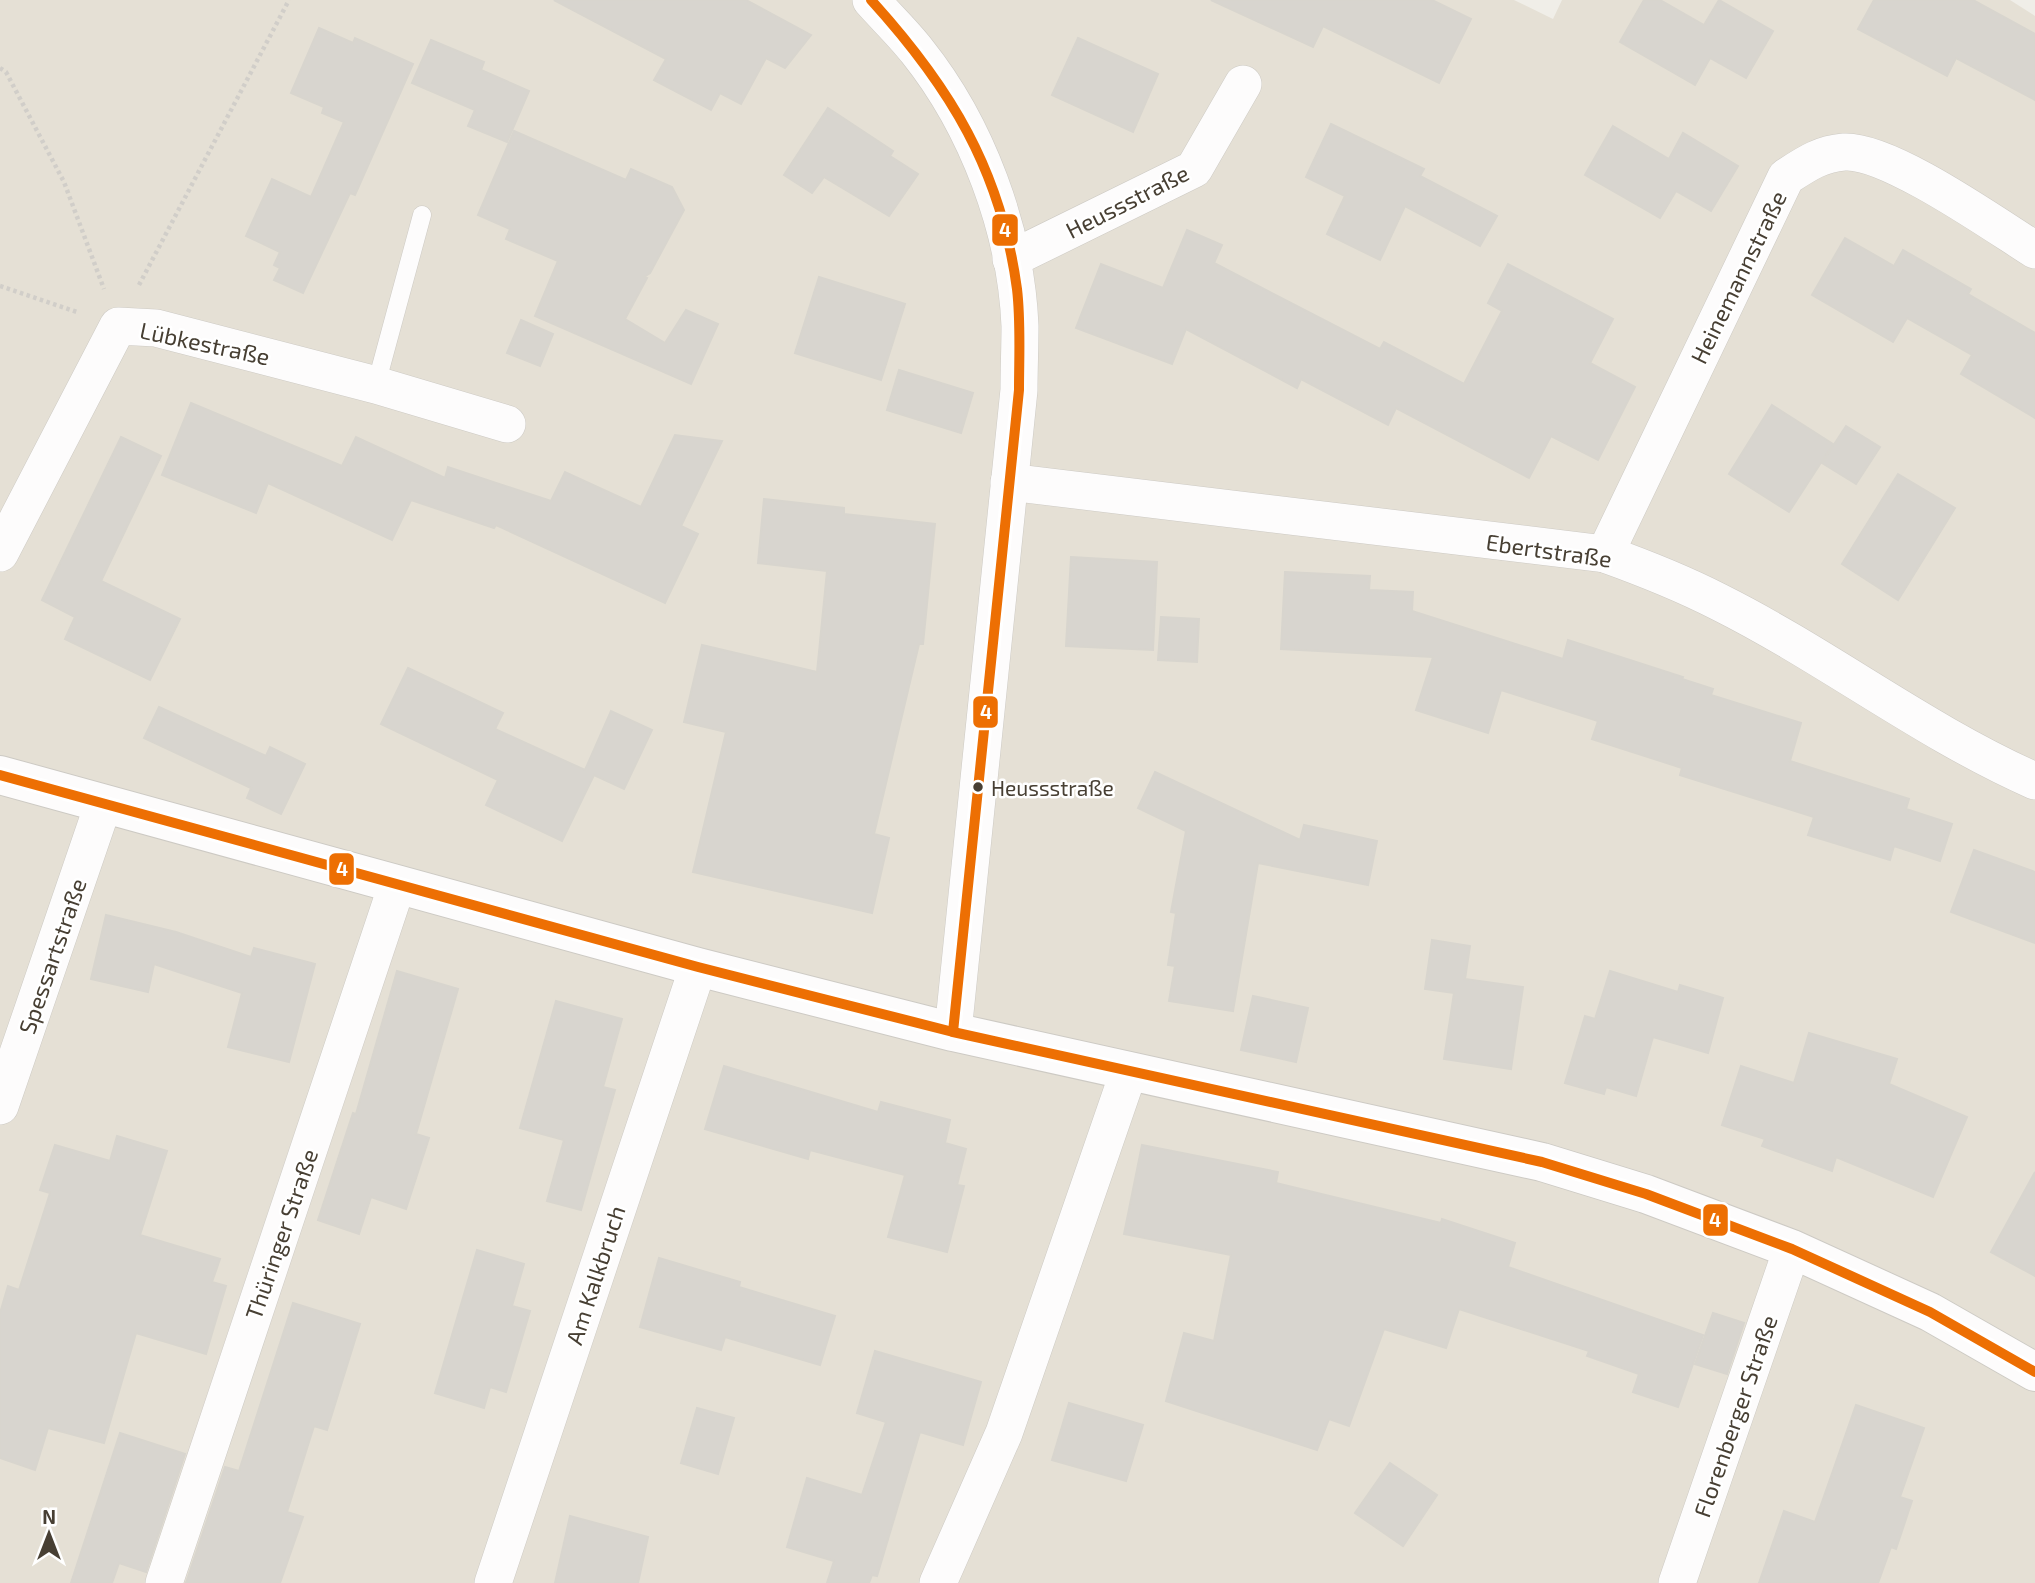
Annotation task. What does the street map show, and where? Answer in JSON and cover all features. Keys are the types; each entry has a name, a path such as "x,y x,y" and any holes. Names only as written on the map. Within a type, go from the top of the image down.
{"street":[{"path":"871,0 918,52 957,111 989,179 1011,259 1020,325 1019,390 953,1031"},
{"name":"Heussstraße","path":"1011,259 1194,169 1243,84"},
{"name":"Heinemannstraße","path":"1605,554 1786,177 1817,156 1847,152 1876,158 1944,193 2035,250"},
{"name":"Lübkestraße","path":"0,553 118,326 156,328 376,385 507,424"},
{"name":"Ebertstraße","path":"1009,482 1605,554 1660,574 1721,603 1958,743 2035,781"},
{"path":"0,775 698,967 953,1031 1542,1162 1646,1194 1792,1249 1930,1312 2035,1372"},
{"name":"Spessartstraße","path":"0,1106 103,805"},
{"name":"Thüringer Straße","path":"164,1583 397,885"},
{"name":"Am Kalkbruch","path":"492,1583 698,967"},
{"path":"938,1583 1004,1433 1129,1071"},
{"name":"Florenberger Straße","path":"1677,1583 1792,1249"}],"lane":[{"path":"376,385 422,215"}],"path":[{"path":"118,326 289,0"},
{"path":"0,68 6,72 64,182 118,326"},
{"path":"0,286 118,326"}],"shaded area":[{"path":"0,0 1514,0 1553,19 1562,0 2010,0 2035,16 2035,1583 0,1583"}],"building":[{"path":"554,0 746,0 811,35 785,68 766,58 741,104 720,93 711,110 654,80 666,59"},
{"path":"1211,0 1432,0 1471,19 1439,83 1323,26 1313,47"},
{"path":"1644,0 1660,0 1704,25 1719,0 1773,31 1746,78 1710,58 1695,85 1620,42"},
{"path":"1874,0 1973,0 2035,34 2035,100 1956,58 1947,76 1858,29"},
{"path":"319,28 353,43 355,38 413,64 355,195 350,193 303,293 274,280 280,268 274,265 280,252 246,236 272,179 311,197 344,122 322,113 324,107 291,93"},
{"path":"1078,38 1158,74 1133,132 1052,95"},
{"path":"431,40 484,62 481,70 529,91 507,142 468,126 475,110 412,83"},
{"path":"828,108 893,151 890,156 918,174 889,216 824,177 812,193 784,175"},
{"path":"1331,124 1424,169 1420,176 1497,216 1480,246 1405,206 1380,260 1327,234 1345,196 1306,177"},
{"path":"1613,126 1669,159 1683,133 1738,166 1711,211 1676,191 1660,218 1585,175"},
{"path":"514,131 626,180 631,169 672,187 684,210 650,273 644,277 647,278 625,319 665,343 686,310 718,324 691,384 535,316 558,261 506,239 510,229 478,215"},
{"path":"1187,230 1222,245 1214,263 1380,349 1384,342 1464,384 1502,311 1488,303 1508,264 1613,319 1590,363 1635,387 1598,460 1551,436 1529,478 1396,408 1388,425 1301,379 1297,388 1186,329 1172,364 1076,328 1101,264 1163,288"},
{"path":"1845,238 1894,266 1903,250 1971,289 1968,294 2035,333 2035,418 1961,374 1972,355 1907,318 1893,342 1812,295"},
{"path":"819,277 905,304 881,380 795,353"},
{"path":"521,320 553,334 540,366 507,353"},
{"path":"899,370 973,393 961,433 887,410"},
{"path":"191,403 342,466 356,437 445,478 448,467 551,501 565,472 641,507 675,435 722,441 681,526 698,534 665,603 496,525 494,528 411,500 392,540 268,483 256,513 162,475"},
{"path":"1772,405 1833,444 1789,512 1729,474"},
{"path":"1846,426 1880,447 1856,484 1822,463"},
{"path":"121,437 161,456 101,581 180,619 150,680 65,639 75,617 42,600"},
{"path":"1898,474 1955,508 1898,600 1842,564"},
{"path":"764,499 844,508 844,514 935,524 923,644 919,644 874,834 889,838 872,913 693,872 726,732 684,722 702,645 817,672 827,571 758,563"},
{"path":"1071,557 1157,562 1153,650 1066,646"},
{"path":"1285,572 1370,576 1369,590 1413,592 1412,611 1563,659 1568,640 1683,677 1682,679 1713,689 1711,695 1801,723 1790,761 1909,799 1906,809 1952,824 1940,861 1894,846 1890,860 1808,835 1814,817 1680,775 1682,768 1592,739 1598,721 1501,690 1488,733 1416,710 1433,657 1281,649"},
{"path":"1161,617 1199,619 1197,662 1158,660"},
{"path":"408,668 503,713 495,729 585,770 611,711 652,730 624,789 594,775 562,841 486,805 498,780 381,724"},
{"path":"159,707 266,756 270,747 305,764 281,814 247,798 251,788 144,738"},
{"path":"1155,772 1300,840 1304,825 1377,841 1368,885 1258,863 1233,1011 1169,1001 1175,966 1168,965 1176,913 1171,912 1186,831 1138,808"},
{"path":"1974,850 2035,872 2035,943 1951,912"},
{"path":"106,915 176,932 251,957 254,948 315,964 289,1062 228,1047 242,993 154,964 148,992 91,979"},
{"path":"1432,940 1470,946 1465,979 1523,987 1511,1069 1444,1059 1454,993 1425,989"},
{"path":"397,971 458,989 416,1134 429,1138 406,1209 371,1197 359,1234 318,1220 353,1113 356,1114"},
{"path":"1610,971 1678,992 1680,985 1723,998 1708,1053 1653,1037 1636,1096 1606,1087 1604,1094 1565,1083 1585,1016 1595,1019"},
{"path":"1253,996 1308,1008 1296,1062 1241,1050"},
{"path":"556,1001 622,1019 603,1087 615,1090 581,1210 547,1201 564,1140 520,1128"},
{"path":"1809,1033 1897,1059 1889,1084 1967,1117 1933,1197 1836,1157 1832,1171 1762,1146 1765,1139 1722,1125 1741,1066 1794,1083"},
{"path":"724,1066 878,1112 881,1102 950,1120 945,1143 966,1149 957,1185 964,1186 947,1252 888,1237 905,1175 810,1150 808,1159 705,1129"},
{"path":"117,1136 167,1151 140,1235 220,1259 212,1282 226,1286 206,1354 136,1333 104,1443 48,1428 35,1470 0,1458 0,1313 8,1286 19,1290 50,1193 40,1190 55,1145 110,1161"},
{"path":"1142,1145 1278,1172 1276,1183 1441,1223 1442,1219 1515,1243 1508,1267 1703,1335 1678,1407 1633,1392 1639,1374 1587,1356 1589,1351 1459,1309 1446,1348 1384,1329 1349,1426 1329,1419 1317,1450 1166,1401 1184,1333 1214,1341 1231,1255 1124,1234"},
{"path":"2035,1172 2035,1276 1991,1252"},
{"path":"477,1250 524,1264 512,1306 530,1311 506,1392 490,1387 484,1408 435,1393"},
{"path":"659,1258 740,1282 739,1287 835,1316 820,1365 725,1337 721,1350 640,1327"},
{"path":"293,1303 360,1324 327,1430 314,1426 287,1512 303,1517 280,1583 186,1583 225,1467 239,1471"},
{"path":"1713,1313 1744,1323 1727,1374 1695,1364"},
{"path":"875,1351 981,1382 963,1445 920,1432 877,1576 872,1575 869,1583 827,1583 834,1561 787,1547 807,1478 862,1495 886,1422 857,1413"},
{"path":"1069,1403 1143,1425 1126,1481 1052,1460"},
{"path":"1856,1405 1924,1428 1900,1497 1912,1501 1896,1549 1891,1547 1878,1583 1759,1583 1784,1511 1815,1522"},
{"path":"697,1408 734,1418 718,1474 681,1463"},
{"path":"120,1433 185,1454 146,1572 119,1563 112,1583 71,1583"},
{"path":"1390,1463 1437,1495 1403,1546 1355,1513"},
{"path":"570,1516 648,1537 638,1583 555,1583"}],"transit line":[{"name":"4","path":"871,0 925,65 968,132 999,206 1017,289 1019,390 953,1032"},
{"name":"4","path":"0,775 698,967 953,1032 1542,1162 1646,1194 1792,1249 1930,1312 2035,1372"}],"place":[{"name":"Heussstraße","path":"978,787"}]}
